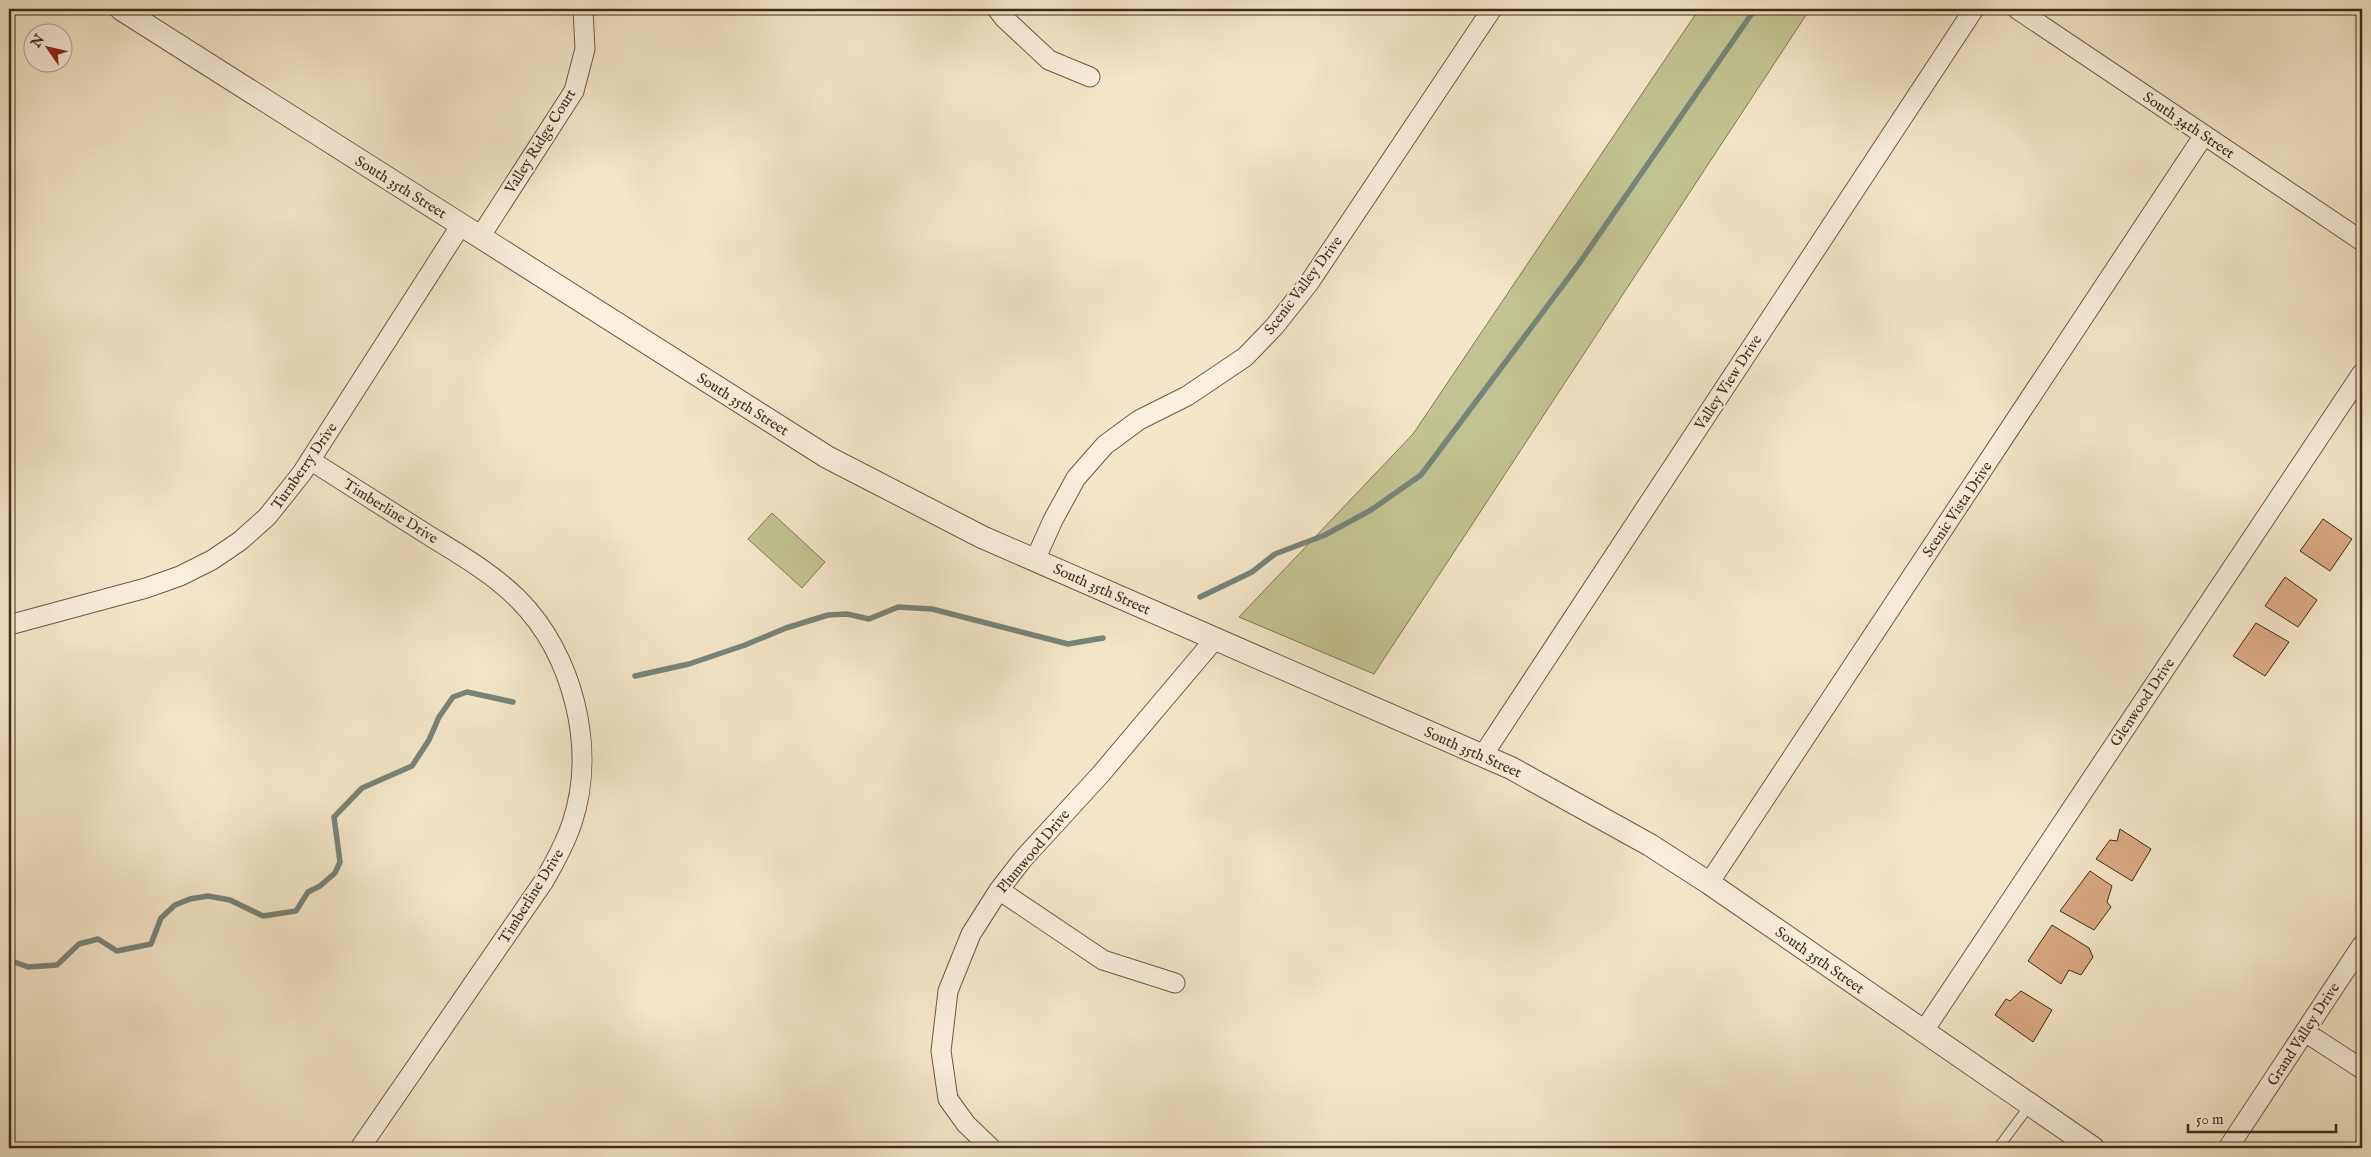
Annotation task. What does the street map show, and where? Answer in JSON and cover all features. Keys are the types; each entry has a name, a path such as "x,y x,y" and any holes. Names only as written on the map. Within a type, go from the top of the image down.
{"street":[{"name":"South 35th Street","path":"121,9 827,457 982,537 1511,768 1650,845 1709,883 2093,1148"},
{"name":"Valley Ridge Court","path":"480,237 574,91 585,49 583,9"},
{"path":"997,9 1004,18 1049,60 1090,76"},
{"name":"Scenic Valley Drive","path":"1036,560 1053,520 1076,478 1105,445 1139,420 1187,396 1245,357 1274,328 1309,283 1492,9"},
{"name":"Valley View Drive","path":"1482,755 1974,9"},
{"name":"South 34th Street","path":"2017,9 2362,241"},
{"name":"Scenic Vista Drive","path":"1709,883 2204,135"},
{"name":"Turnberry Drive","path":"9,625 146,588 180,576 212,560 240,541 268,517 290,490 310,460 461,225"},
{"name":"Glenwood Drive","path":"1923,1032 2362,372"},
{"name":"Timberline Drive","path":"310,460 480,568 518,599 540,626 570,683 579,719 582,751 580,785 573,822 560,853 544,881 360,1148"},
{"name":"Plumwood Drive","path":"991,1148 966,1124 948,1099 941,1051 948,991 971,934 999,890 1023,859 1100,774 1215,639"},
{"path":"999,890 1103,960 1176,983"},
{"name":"Grand Valley Drive","path":"2228,1148 2362,945"},
{"path":"2305,1032 2362,1069"}],"lane":[{"path":"1998,1148 2030,1105"}],"green space":[{"path":"1699,9 1810,9 1374,674 1239,617 1413,434"},
{"path":"772,513 825,562 802,588 748,539"}],"building":[{"path":"2323,519 2352,539 2330,571 2300,551"},
{"path":"2285,577 2317,600 2298,627 2265,606"},
{"path":"2256,623 2289,642 2265,676 2233,656"},
{"path":"2120,829 2151,849 2132,881 2096,859 2110,840 2117,841"},
{"path":"2090,871 2112,886 2107,902 2111,907 2094,930 2060,911"},
{"path":"2052,925 2089,948 2093,957 2081,975 2069,970 2061,984 2028,961"},
{"path":"2021,991 2052,1010 2033,1042 1995,1015 2006,999 2010,1001"}],"waterway":[{"path":"1200,597 1252,572 1275,554 1325,535 1371,510 1421,475 1578,265 1755,9"},
{"path":"635,676 689,664 745,645 786,628 828,615 847,614 869,619 898,607 932,609 1068,644 1103,638"},
{"path":"9,960 28,967 57,965 79,944 98,939 117,951 151,944 161,918 175,905 190,899 208,896 230,900 263,916 296,911 308,892 320,886 335,873 340,862 334,817 362,788 412,766 429,740 439,717 453,697 467,692 513,702"}]}
